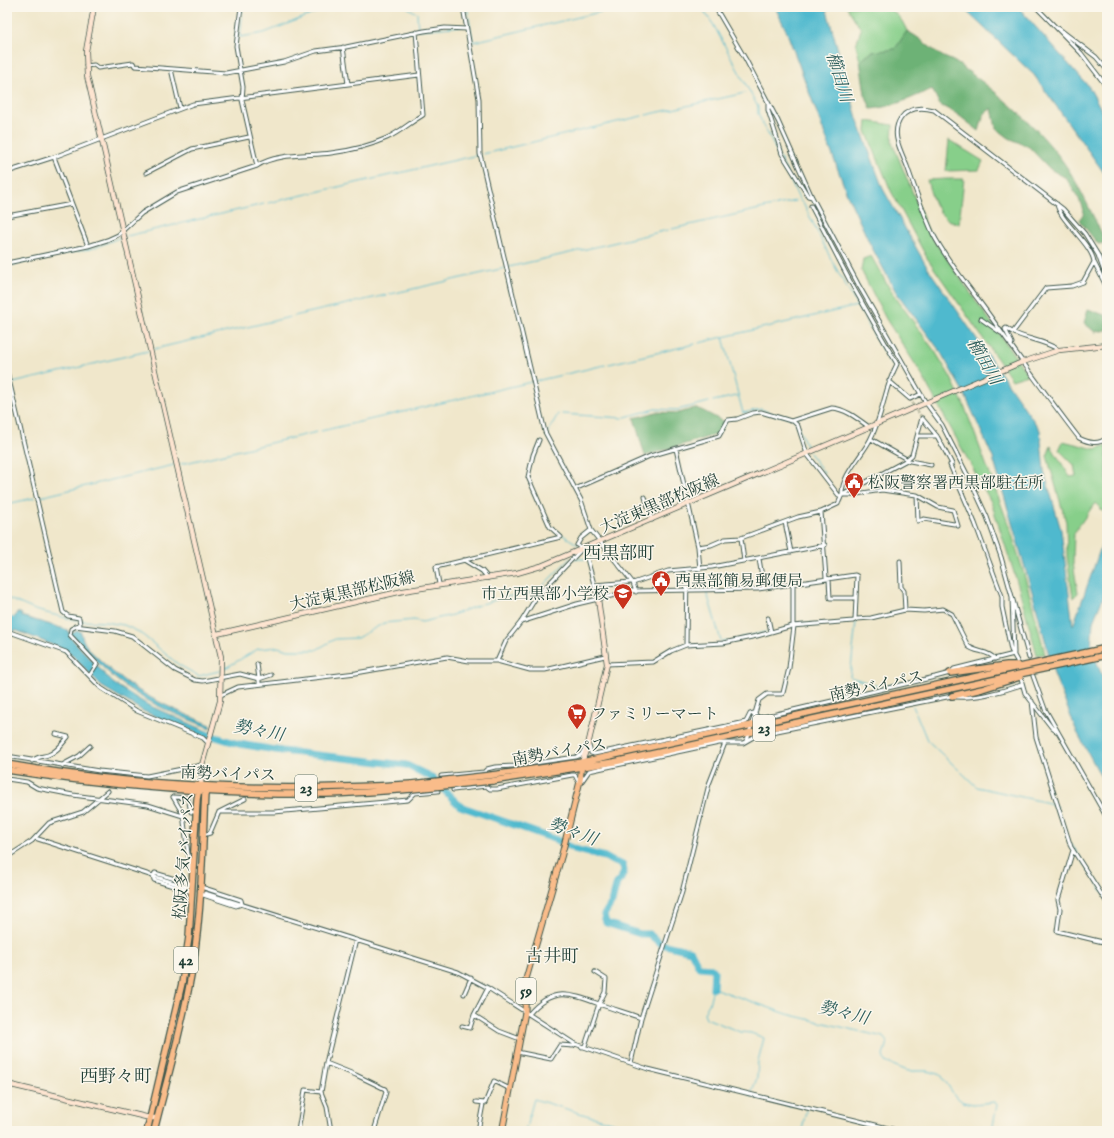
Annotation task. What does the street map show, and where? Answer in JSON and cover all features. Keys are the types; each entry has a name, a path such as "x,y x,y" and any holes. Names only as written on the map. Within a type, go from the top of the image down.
{"highway":[{"name":"南勢バイパス","path":"582,765 750,725 1107,648"},
{"name":"南勢バイパス","path":"7,770 113,785 198,792 323,794 492,778 582,765 749,732 1027,673 1033,674 1107,655"},
{"path":"950,673 1007,665 1024,666"},
{"path":"952,696 982,689 1021,677 1027,673"},
{"name":"南勢バイパス","path":"7,764 114,780 201,785 300,788 412,786"},
{"name":"松阪多気バイパス","path":"147,1131 182,983 189,937 192,892 190,885 193,871 198,792 201,785"},
{"name":"松阪多気バイパス","path":"154,1131 189,986 202,894 200,887 205,792 201,785"}],"main road":[{"path":"94,7 86,51 86,66 122,230 217,634 222,673 221,694 215,722 202,765 201,785"},
{"name":"大淀東黒部松阪線","path":"217,634 439,584 488,578 518,573 535,568 584,549 1022,363 1059,350 1107,345"},
{"path":"582,765 607,664 598,599"},
{"name":"59","path":"502,1130 517,1052 527,1013 526,979 562,854 580,781 582,765"},
{"path":"7,1084 83,1103 150,1118 157,1118"}],"street":[{"path":"241,7 236,46 240,70 242,98 249,136 257,166"},
{"path":"464,7 479,99 480,154 545,432 575,489 591,530 632,582 636,592"},
{"path":"715,7 746,60 812,197 858,284 920,394 942,425 973,486 994,536 1013,596 1029,658"},
{"path":"1036,7 1081,53 1107,87"},
{"path":"86,66 94,65 98,68 133,63 135,66 226,74 284,62 316,51 416,32 445,28 467,29"},
{"path":"1057,28 1061,29 1079,43 1105,65 1107,70"},
{"path":"7,263 88,246 107,240 118,234 142,213 177,192 257,166 262,162 292,155 342,151 386,138 396,133 423,115 418,75 416,32"},
{"path":"343,47 348,84"},
{"path":"170,69 180,108"},
{"path":"7,172 54,157 193,104 418,75"},
{"path":"768,103 768,110 782,154 808,196 812,197"},
{"path":"1107,280 1098,255 1085,234 1057,204 934,110 921,108 910,111 901,118 897,124 897,142 933,234 1022,363 1079,438 1088,442 1096,443 1107,438"},
{"path":"146,173 192,149 249,136"},
{"path":"54,157 88,246"},
{"path":"7,216 72,204"},
{"path":"1057,204 1068,223 1086,245 1107,288"},
{"path":"698,547 711,545 724,539 741,538 785,522 821,512 838,504 844,481 871,439 877,425 889,381 897,364 851,283 811,206"},
{"path":"1013,332 1046,288 1072,286 1084,282 1094,262"},
{"path":"981,319 1001,333"},
{"path":"1011,346 1012,343 1005,329 1006,328 1013,332 1039,340 1059,350"},
{"path":"7,371 63,612 68,616 79,618 80,624 71,629 70,635 97,665 90,675"},
{"path":"889,381 910,399 920,394"},
{"path":"793,421 832,408 843,410 869,427"},
{"path":"575,489 638,460 719,436 728,420 738,419 753,412 761,412 793,421 798,426 809,454 841,496"},
{"path":"841,496 908,459 912,455 922,418 925,419 937,436 952,464 950,465 986,552 1002,596 1011,650 1017,661"},
{"path":"918,436 937,436"},
{"path":"871,439 908,459 922,465 931,465"},
{"path":"439,584 436,567 561,537 550,527 528,477 533,455 539,440"},
{"path":"676,449 698,547 699,569"},
{"path":"841,496 882,490 917,496 928,503 952,510 958,525 924,520 918,521 917,496"},
{"path":"645,497 652,520"},
{"path":"821,512 825,545 826,578 829,580 830,598 855,598"},
{"path":"785,522 790,552"},
{"path":"591,530 578,544 585,551 598,599"},
{"path":"741,538 744,561"},
{"path":"594,585 632,582 668,571 699,569 825,545"},
{"path":"497,661 506,641 521,622 537,596 584,549"},
{"path":"759,558 764,588"},
{"path":"464,560 482,571 488,578"},
{"path":"900,561 901,587 904,591 905,610"},
{"path":"686,645 688,590 687,570"},
{"path":"521,622 598,599 632,591 764,588 854,575 857,576 855,620"},
{"path":"747,740 757,702 761,697 767,694 784,693 789,668 794,625 793,585"},
{"path":"1013,596 1014,654"},
{"path":"607,664 653,662 671,651 686,645 723,643 794,625 855,620 890,615 905,610 948,610 952,614 968,646 971,649 986,652 995,659"},
{"path":"768,618 771,631"},
{"path":"75,626 115,631 132,636 175,670 195,680 203,681 222,673 240,674 259,679 270,675"},
{"path":"7,631 66,652 101,688 137,711 203,738 209,742"},
{"path":"754,713 759,718 909,686 950,673 954,669 1014,654"},
{"path":"221,694 238,687 356,674 447,657 469,661 497,661 530,670 545,670 605,656"},
{"path":"257,664 259,684"},
{"path":"1033,674 1045,709 1107,818"},
{"path":"1020,679 1021,684 1032,701 1052,728 1058,732"},
{"path":"453,790 486,786 490,789 497,789 572,775 575,775 577,781 582,781 589,771 718,743 743,743 757,735 913,702 952,696 959,699 995,692 1021,684"},
{"path":"1032,701 1036,737 1060,816 1073,850 1107,903"},
{"path":"441,776 484,772 487,769 495,767 514,766 576,757 580,756 585,746 588,745 591,753 594,754 746,722 750,714 754,713"},
{"path":"32,761 37,757 49,755 56,751 68,737 56,734"},
{"path":"631,1063 641,1018 682,892 709,784 725,743"},
{"path":"63,766 79,756 90,746"},
{"path":"7,756 110,773 147,776 202,765"},
{"path":"7,779 27,782 39,788 99,799 148,805 183,816"},
{"path":"7,857 34,839 49,823 80,814 108,791"},
{"path":"219,812 274,812 408,800 415,794 438,791"},
{"path":"193,871 190,869 183,816 173,797 188,798 191,812 196,812"},
{"path":"203,835 210,833 219,812 245,799"},
{"path":"34,839 153,876 190,885"},
{"path":"1073,850 1058,900 1060,909 1057,931 1107,943"},
{"path":"153,876 155,873 190,885"},
{"path":"153,876 154,880 192,892"},
{"path":"200,887 242,900 242,904"},
{"path":"202,894 236,906 242,904"},
{"path":"202,894 242,904 458,972 488,988 582,1047 631,1063 720,1088 900,1131"},
{"path":"331,1131 327,1107 321,1092 326,1064 356,940"},
{"path":"582,1047 585,1046 599,1004 605,992 606,979 595,972"},
{"path":"464,994 471,978"},
{"path":"462,1026 470,1028 474,1015 488,988"},
{"path":"527,1013 536,1005 545,1000 560,995 575,995 641,1018"},
{"path":"474,1015 499,1031 520,1039"},
{"path":"517,1052 551,1058 560,1045 573,1046 575,1044"},
{"path":"326,1064 356,1075 385,1089 386,1092 374,1131"},
{"path":"478,1131 483,1104 494,1080 510,1089"},
{"path":"298,1131 305,1090 321,1092"},
{"path":"476,1102 483,1104"}],"green space":[{"path":"847,7 883,7 896,14 902,21 907,31 895,49 872,52 860,61 856,45 861,29"},
{"path":"907,31 984,83 1028,121 1053,149 1070,172 1107,243 1098,244 1079,220 1084,213 1079,199 1066,178 1050,169 1029,147 1009,138 996,128 992,108 984,114 979,131 957,114 940,105 932,89 895,104 871,109 865,94 860,61 872,52 895,49"},
{"path":"867,121 893,125 892,142 930,235 1028,375 1012,380 927,258 891,191 866,131"},
{"path":"949,140 983,161 979,170 946,171"},
{"path":"964,179 959,224 945,218 941,213 931,194 927,180"},
{"path":"871,256 891,291 936,353 950,376 964,405 1011,531 1027,584 1045,654 1037,655 1018,585 991,502 919,370 886,319 861,270 863,259"},
{"path":"1088,309 1107,316 1107,330 1095,332 1084,323"},
{"path":"695,408 725,422 718,434 645,456 634,418 656,412 679,413"},
{"path":"1063,441 1095,449 1107,445 1107,515 1095,503 1074,533 1073,563 1078,593 1073,598 1067,557 1066,522 1047,456 1051,446 1070,477 1076,476 1074,465 1059,450"}],"water":[{"name":"櫛田川","path":"775,7 826,7 857,118 883,189 927,267 1040,430 1044,471 1061,530 1073,626 1107,530 1107,588 1093,622 1091,647 1107,689 1107,788 1077,732 1054,674 1035,602 993,458 965,395 940,351 896,292 870,244 847,194 786,30"},
{"path":"962,7 1018,7 1089,87 1107,120 1107,177 1034,75"},
{"path":"17,612 22,614 21,616 68,630 69,633 74,633 77,630 81,632 86,645 91,651 126,682 153,699 211,725 210,728 161,707 127,688 105,669 72,635 68,635 113,683 148,705 209,732 207,737 143,711 101,686 72,655 58,647 15,630 14,632 9,630"}],"waterway":[{"path":"243,7 240,37 264,33 323,10 334,8"},
{"path":"407,7 415,12"},
{"path":"467,7 473,42 617,8"},
{"path":"701,7 713,24 758,107 758,114 778,154"},
{"path":"417,13 418,30 463,26"},
{"path":"646,115 745,93"},
{"path":"483,154 642,116"},
{"path":"268,203 478,155"},
{"path":"780,158 799,199 804,205 833,263 891,365"},
{"path":"672,229 795,201"},
{"path":"127,236 264,204"},
{"path":"509,267 668,230"},
{"path":"7,266 94,248 121,237"},
{"path":"294,316 505,268"},
{"path":"795,418 776,415 761,409 743,413 723,337 857,306"},
{"path":"154,349 290,317"},
{"path":"699,343 723,337"},
{"path":"536,381 695,344"},
{"path":"13,383 148,351"},
{"path":"321,431 531,382"},
{"path":"713,401 737,396"},
{"path":"625,417 655,409 677,410 709,402"},
{"path":"548,432 558,414"},
{"path":"562,414 623,418"},
{"path":"796,422 808,450"},
{"path":"181,464 317,432"},
{"path":"537,450 542,442"},
{"path":"534,459 536,453"},
{"path":"809,453 824,473"},
{"path":"40,497 174,465"},
{"path":"7,504 34,498"},
{"path":"558,532 582,547"},
{"path":"587,549 599,557 611,557"},
{"path":"482,604 506,597 537,592 570,558"},
{"path":"589,558 599,558"},
{"path":"575,559 585,559"},
{"path":"656,573 674,569"},
{"path":"699,570 700,580 707,593 721,641 727,641"},
{"path":"7,598 35,610 78,621"},
{"path":"222,670 258,649 278,647 288,650 316,650 335,639 357,638 384,623 414,620 422,622 452,615 479,605"},
{"name":"勢々川","path":"7,619 22,624"},
{"path":"81,621 105,622 124,625 139,632 179,665 199,676 219,671"},
{"path":"856,622 850,677 881,687 907,681"},
{"path":"794,624 806,623"},
{"path":"739,638 766,632"},
{"path":"913,706 927,740 977,787 1049,803 1058,807"},
{"name":"勢々川","path":"199,732 239,744 282,751 406,765 431,777 460,806 557,840 574,849 605,857 623,865 624,871 621,879 617,883 612,902 604,915 606,923 640,934 649,934 661,944 691,951 699,967 711,968 714,971 713,988"},
{"path":"1072,845 1107,898"},
{"name":"勢々川","path":"791,1106 750,1096 757,1078 758,1061 764,1038 751,1033 740,1032 706,1018 704,1013 709,1004 713,988 787,1014 883,1037 887,1042 883,1056 885,1062 908,1071 927,1071 941,1075 955,1096 963,1102 973,1104 995,1102 997,1105 992,1131"},
{"path":"525,1131 534,1099 644,1131"},
{"path":"802,1131 806,1110"}],"tunnel":[{"path":"910,399 922,418"},
{"path":"108,791 110,774"},
{"path":"192,888 205,893"}],"place":[{"name":"松阪警察署西黒部駐在所","path":"854,499"},
{"name":"西黒部簡易郵便局","path":"661,597"},
{"name":"市立西黒部小学校","path":"623,610"},
{"name":"ファミリーマート","path":"577,730"}],"district":[{"name":"西黒部町","path":"619,553"},
{"name":"古井町","path":"552,956"},
{"name":"西野々町","path":"116,1076"}]}
